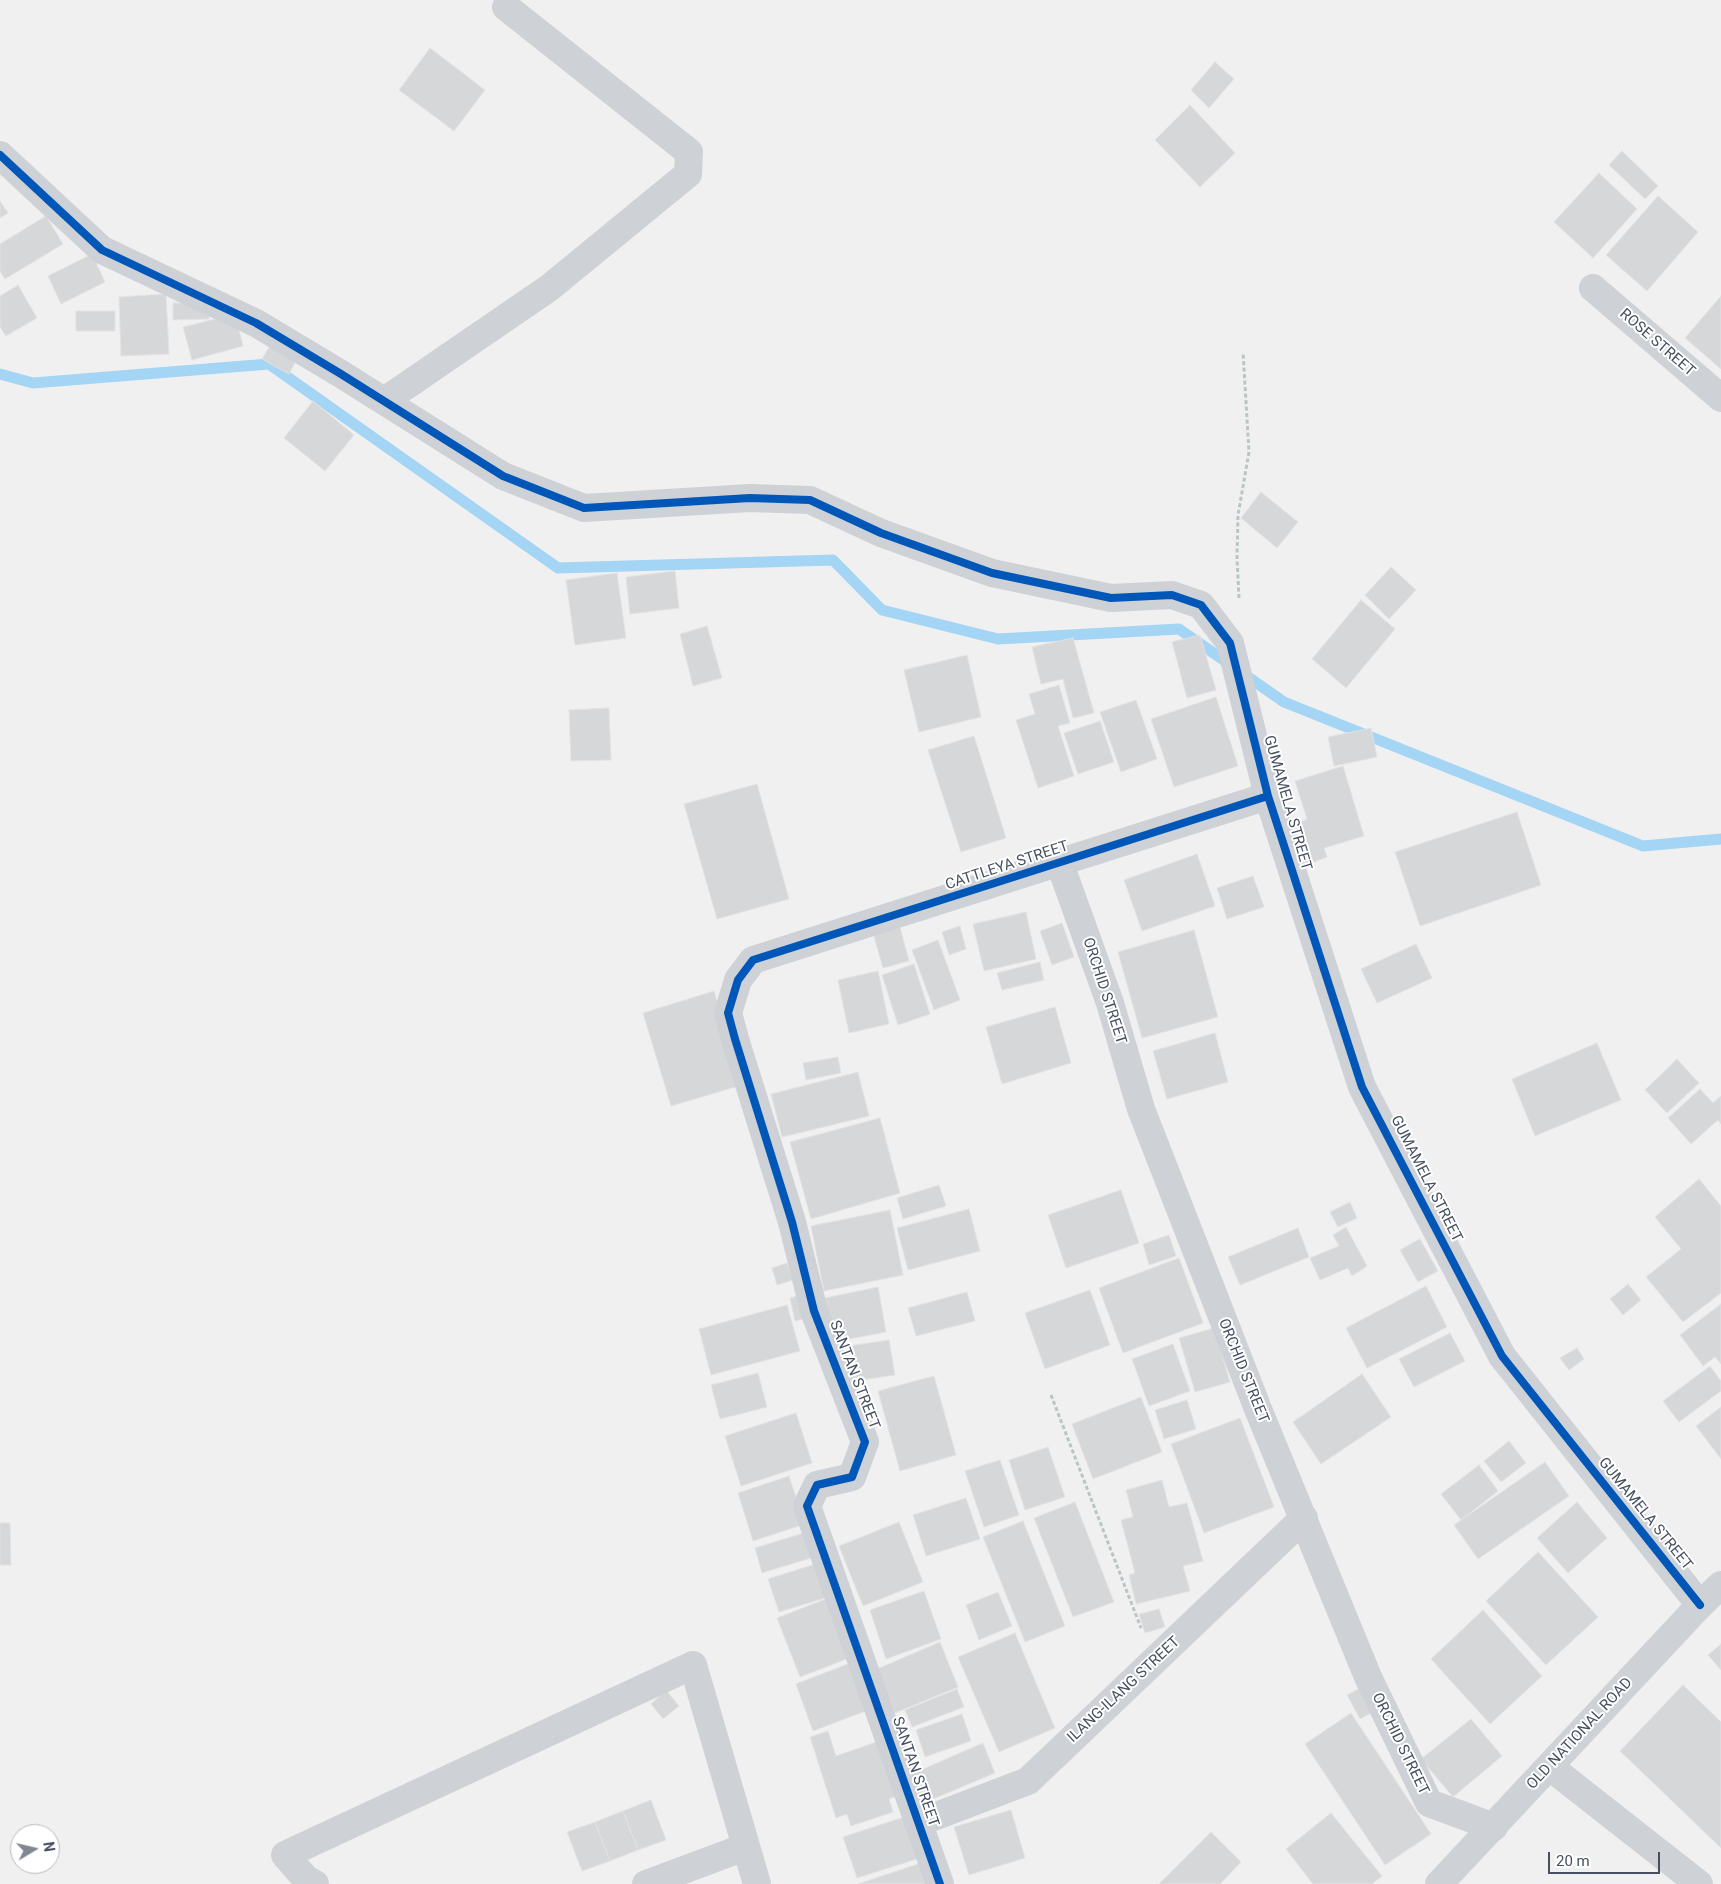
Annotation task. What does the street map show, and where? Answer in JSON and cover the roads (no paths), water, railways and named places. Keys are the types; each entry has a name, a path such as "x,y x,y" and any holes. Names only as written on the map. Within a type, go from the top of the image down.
{"main road":[{"name":"OLD NATIONAL ROAD","path":"1439,1884 1700,1605 1721,1585"}],"street":[{"path":"0,155 102,250 256,323 384,401 549,288 688,174 689,152 506,7"},
{"name":"ROSE STREET","path":"1594,288 1721,398"},
{"name":"GUMAMELA STREET","path":"384,401 503,476 584,508 750,498 810,500 882,534 992,573 1111,598 1172,595 1201,605 1224,635 1246,706 1268,796 1362,1087 1502,1356 1700,1605"},
{"name":"CATTLEYA STREET","path":"753,960 1060,864 1268,796"},
{"name":"ORCHID STREET","path":"1060,864 1110,1003 1141,1109 1258,1409 1368,1677 1429,1803 1494,1827"},
{"name":"SANTAN STREET","path":"753,960 738,980 728,1013 792,1222 814,1311 865,1442 852,1477 818,1485 807,1506 940,1884"},
{"name":"ILANG-ILANG STREET","path":"918,1823 1028,1781 1304,1518"},
{"path":"315,1884 306,1879 285,1855 693,1665 757,1884"},
{"path":"1550,1767 1699,1884"},
{"path":"646,1884 745,1847"}],"waterway":[{"path":"0,374 33,383 269,364 558,568 833,560 882,610 998,639 1179,629 1284,702 1643,846 1721,839"}]}
